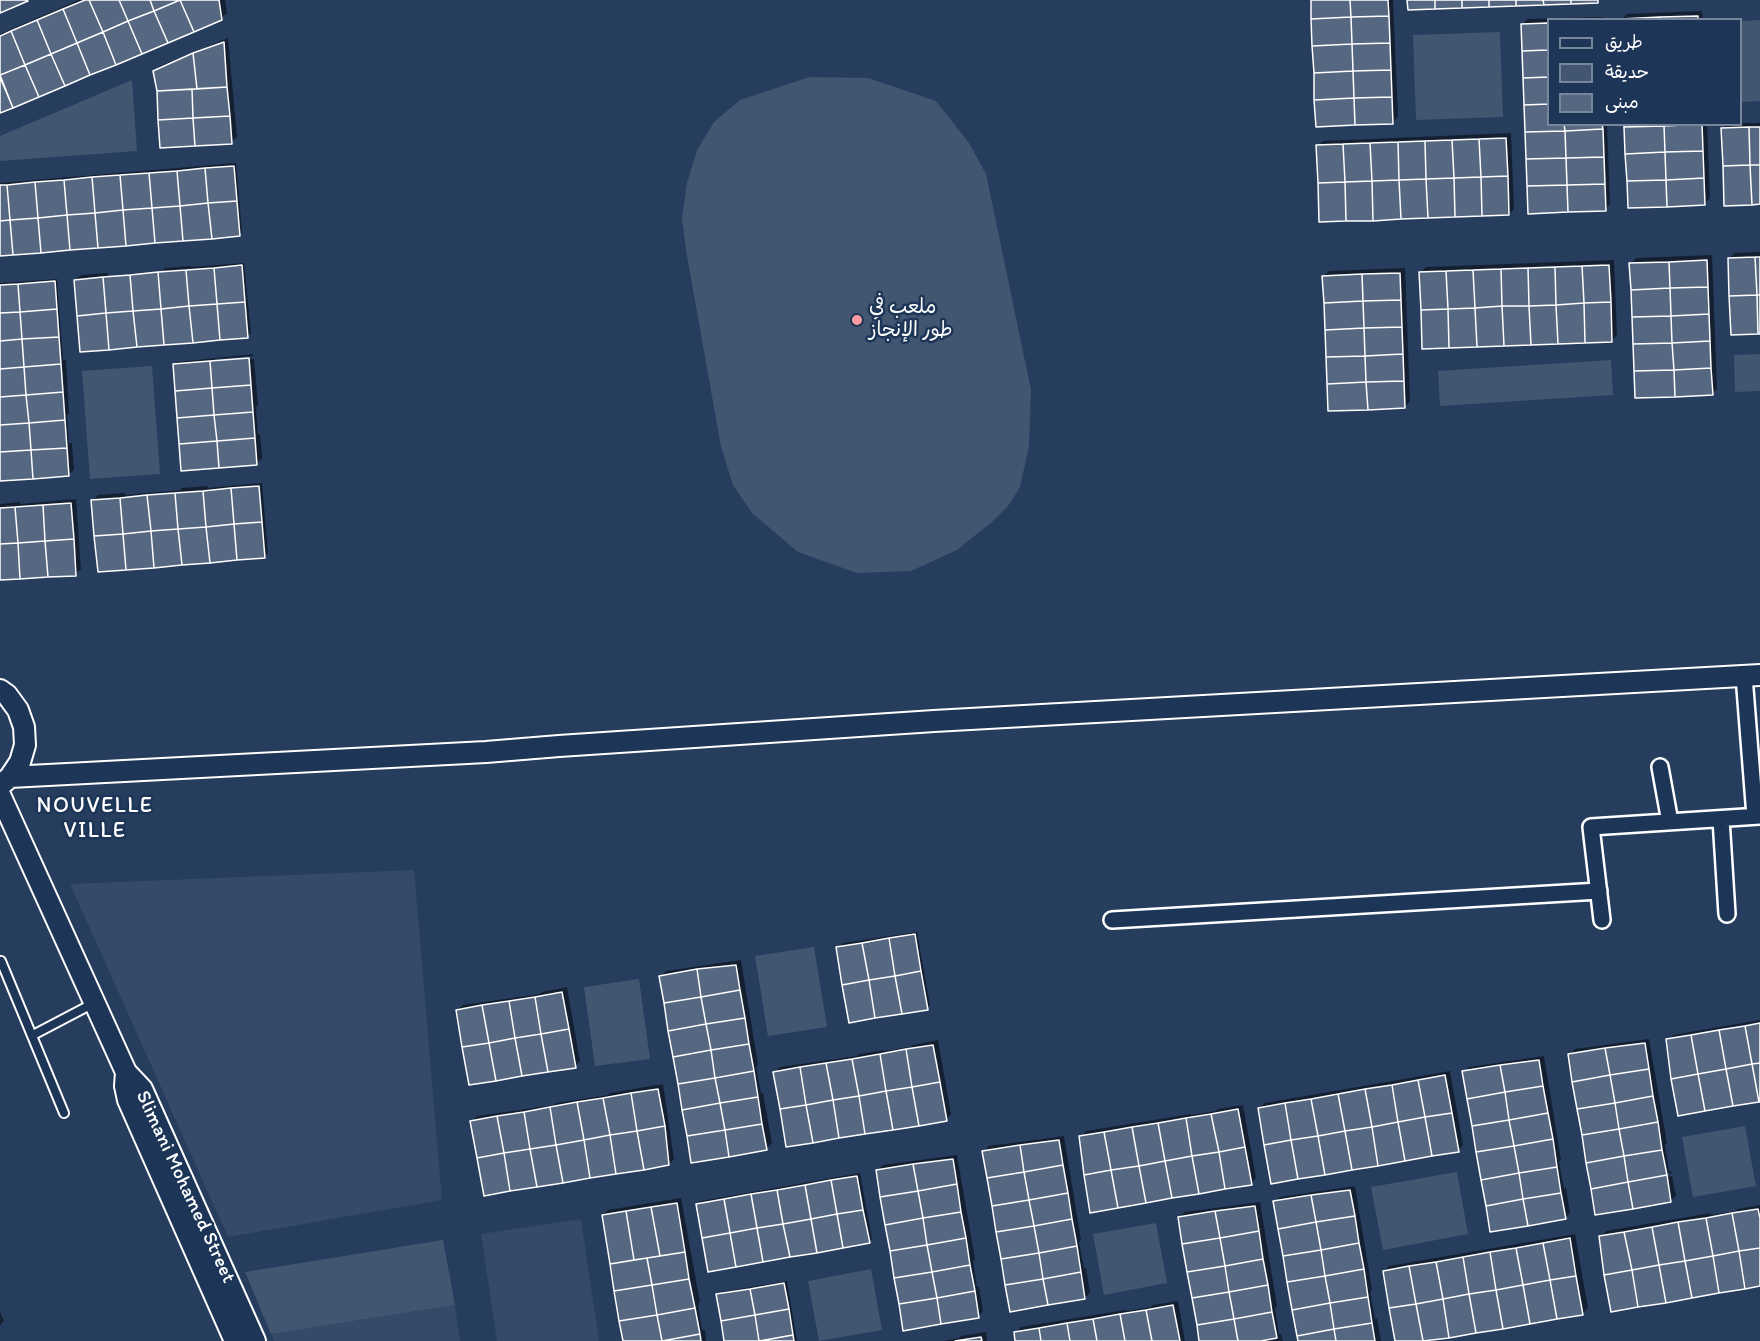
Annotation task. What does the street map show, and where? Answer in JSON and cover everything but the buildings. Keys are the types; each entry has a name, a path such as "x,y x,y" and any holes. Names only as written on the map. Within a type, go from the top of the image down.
{"street":[{"path":"5,781 486,752 934,721 1752,675 1758,816 1591,827 1602,920"},
{"path":"0,690 7,695 18,710 24,727 25,745 20,762 5,781"},
{"path":"1660,767 1670,822"},
{"path":"0,795 126,1072"},
{"path":"1721,819 1727,914"},
{"path":"1112,920 1599,891"},
{"name":"Slimani Mohamed Street","path":"126,1072 124,1086 128,1100 235,1341"},
{"name":"Slimani Mohamed Street","path":"126,1072 141,1089 255,1341"}],"lane":[{"path":"1,961 64,1113"},
{"path":"33,1035 95,1002"}],"shaded area":[{"path":"414,870 442,1200 228,1237 70,884"},
{"path":"581,1219 599,1341 497,1341 481,1234"},
{"path":"455,1305 460,1341 274,1341 271,1334"}],"green space":[{"path":"1760,20 1760,101 1742,102 1742,21"},
{"path":"1500,32 1503,117 1416,120 1413,35"},
{"name":"ملعب في طور الإنجاز","path":"810,77 868,78 936,101 969,143 986,174 1031,390 1029,446 1020,487 1008,506 957,550 911,571 857,573 798,552 752,513 733,485 721,447 686,250 682,218 687,183 697,150 714,122 740,100"},
{"path":"132,80 137,151 0,161 0,136"},
{"path":"1760,354 1760,391 1735,392 1734,355"},
{"path":"1611,360 1613,395 1440,406 1438,371"},
{"path":"152,366 160,474 90,479 82,371"},
{"path":"814,947 827,1027 768,1036 755,956"},
{"path":"639,979 650,1059 595,1066 584,987"},
{"path":"1745,1126 1756,1186 1693,1197 1682,1137"},
{"path":"1457,1172 1468,1234 1383,1250 1371,1187"},
{"path":"1156,1223 1167,1283 1104,1295 1093,1234"},
{"path":"443,1240 455,1305 271,1334 245,1272"},
{"path":"871,1269 882,1330 819,1341 808,1281"}],"place":[{"name":"ملعب في طور الإنجاز","path":"857,320"}],"district":[{"name":"NOUVELLE VILLE","path":"95,818"}]}
